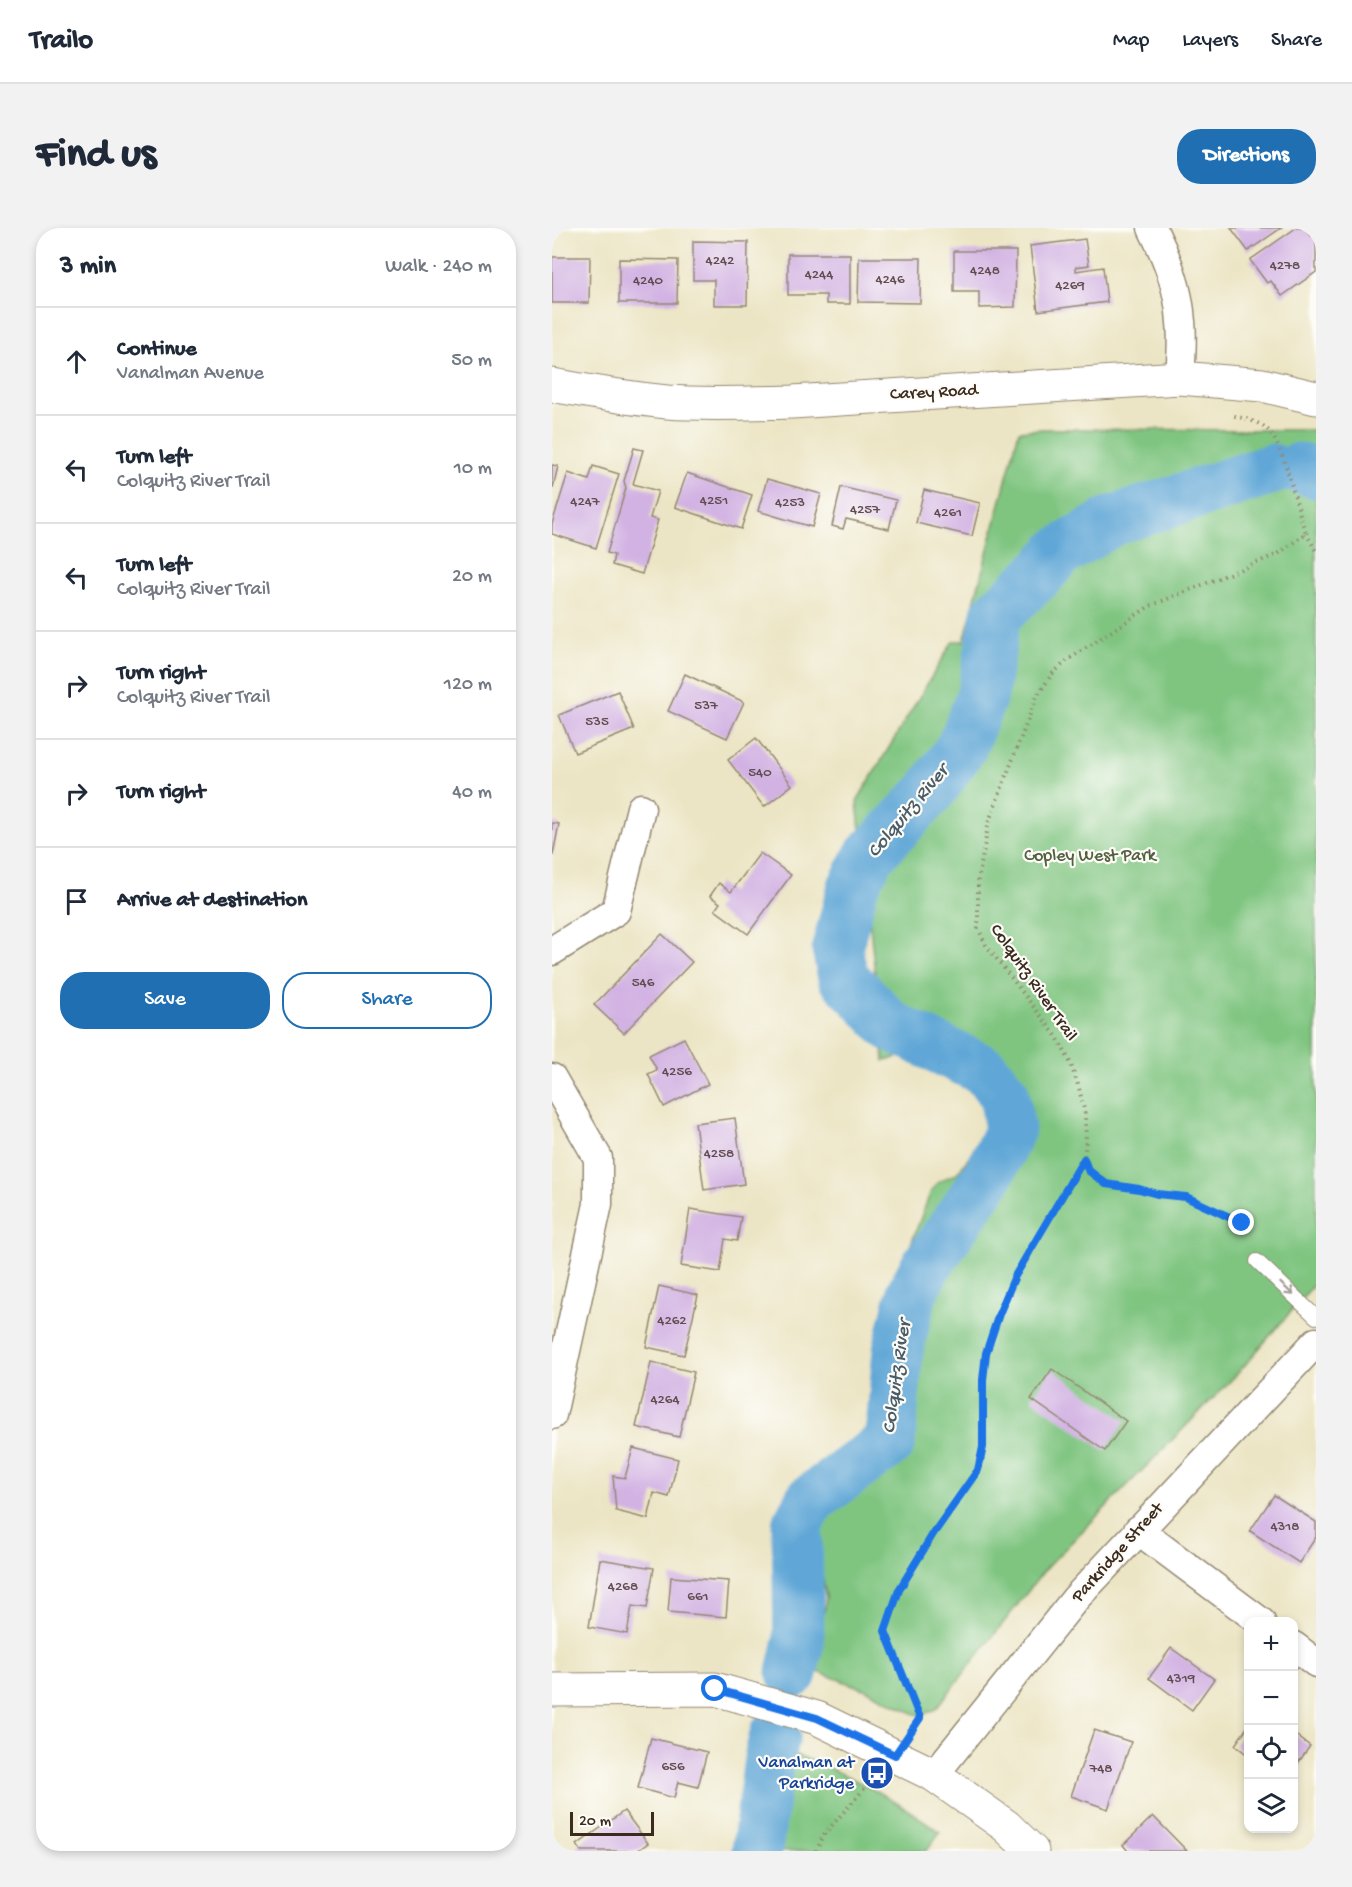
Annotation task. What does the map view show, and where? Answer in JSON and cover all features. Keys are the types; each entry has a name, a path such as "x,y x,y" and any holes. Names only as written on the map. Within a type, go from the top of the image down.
{"street":[{"path":"1152,228 1166,257 1176,287 1181,322 1180,378"},
{"name":"Carey Road","path":"552,385 606,395 668,402 731,404 1180,378 1262,385 1316,398"},
{"path":"552,951 616,911 641,807"},
{"path":"552,1078 598,1158 598,1204 552,1415"},
{"name":"Parkridge Street","path":"934,1775 1076,1598 1316,1342"},
{"path":"1138,1530 1254,1617"},
{"path":"1298,1650 1316,1663"},
{"path":"552,1690 715,1689 817,1718 934,1775 1006,1826 1032,1851"}],"lane":[{"path":"1257,1261 1316,1317"}],"path":[{"path":"1263,426 1269,430 1279,447 1306,533 1316,551"},
{"name":"Colquitz River Trail","path":"816,1851 825,1833 895,1755 920,1718 885,1631 899,1590 933,1534 978,1470 983,1447 983,1380 986,1353 999,1314 1015,1276 1084,1159 1086,1142 1084,1114 1079,1088 1070,1062 1057,1037 986,945 978,928 978,881 989,821 1037,696 1052,674 1069,659 1150,606 1278,554 1306,533"},
{"path":"1084,1159 1088,1170 1106,1184 1186,1197 1242,1223"}],"green space":[{"name":"Copley West Park","path":"1042,429 1312,430 1316,436 1316,1282 1238,1373 1047,1567 936,1709 923,1715 915,1714 867,1690 805,1667 825,1608 826,1597 820,1563 810,1529 810,1519 814,1510 827,1495 859,1475 881,1467 894,1449 896,1438 891,1393 885,1375 887,1341 906,1257 931,1191 938,1182 957,1173 970,1156 988,1125 992,1100 983,1083 928,1049 884,1061 857,801 953,641 964,641 1019,431"},
{"path":"757,1743 830,1768 853,1779 897,1803 940,1832 926,1851 745,1851 745,1819"}],"building":[{"path":"1231,228 1281,228 1248,251"},
{"path":"1296,228 1305,228 1311,236 1316,233 1316,272 1282,296 1271,281 1267,283 1250,260"},
{"path":"1085,239 1089,265 1076,267 1076,271 1103,267 1107,302 1038,311 1030,246"},
{"path":"693,241 748,242 747,305 714,305 714,280 693,280"},
{"path":"954,251 1016,251 1015,307 979,308 979,292 954,292"},
{"path":"788,254 850,254 850,304 826,304 826,295 788,295"},
{"path":"552,257 590,257 589,303 552,303"},
{"path":"859,258 921,258 920,303 858,302"},
{"path":"619,259 678,260 677,303 619,303"},
{"path":"634,448 643,450 633,484 658,491 650,518 658,520 642,574 612,565 614,555 607,553 626,488 624,481"},
{"path":"552,465 558,466 553,488 552,488"},
{"path":"593,466 619,474 596,548 552,534 552,524 568,473 589,480"},
{"path":"687,473 752,495 741,529 675,507"},
{"path":"767,479 821,494 812,527 758,511"},
{"path":"841,487 896,500 889,529 846,519 843,529 832,526"},
{"path":"924,490 980,503 972,536 916,523"},
{"path":"685,674 744,702 727,738 668,711"},
{"path":"618,691 634,729 575,753 559,715"},
{"path":"756,738 792,785 764,807 728,760"},
{"path":"552,823 559,824 553,855 552,855"},
{"path":"760,853 791,875 748,934 715,910 720,903 710,896 719,883 731,892"},
{"path":"662,934 692,962 624,1033 594,1005"},
{"path":"684,1038 708,1084 664,1107 648,1074 657,1070 649,1055"},
{"path":"735,1118 744,1184 704,1190 695,1123"},
{"path":"690,1209 741,1217 737,1241 725,1239 720,1272 681,1266"},
{"path":"659,1286 698,1295 684,1355 646,1347"},
{"path":"651,1362 694,1372 679,1437 636,1427"},
{"path":"1052,1369 1126,1421 1105,1451 1031,1399"},
{"path":"633,1448 678,1459 669,1497 654,1493 648,1519 616,1511 613,1476 625,1478"},
{"path":"1274,1495 1316,1522 1316,1537 1299,1563 1250,1531"},
{"path":"600,1559 654,1568 647,1608 632,1606 627,1634 589,1627"},
{"path":"671,1577 729,1581 726,1617 668,1612"},
{"path":"1171,1648 1214,1679 1192,1710 1149,1678"},
{"path":"1094,1730 1131,1742 1108,1809 1071,1796"},
{"path":"1244,1732 1244,1752 1235,1745"},
{"path":"1298,1737 1310,1746 1298,1763"},
{"path":"651,1738 707,1752 698,1787 678,1782 674,1798 638,1788"},
{"path":"624,1811 648,1843 637,1851 581,1851 577,1845"},
{"path":"1153,1816 1187,1851 1128,1851 1123,1845"}],"waterway":[{"name":"Colquitz River","path":"1299,468 1316,473"},
{"name":"Colquitz River","path":"792,1673 799,1641 797,1526 810,1500 890,1442 898,1350 912,1292 926,1266 988,1176 1010,1129 1004,1094 984,1070 891,1026 843,977 837,948 853,887 869,856 931,791 962,746 983,693 996,615 1060,552 1112,521 1272,469"},
{"name":"Colquitz River","path":"757,1851 769,1759 775,1735"}],"place":[{"name":"Vanalman at Parkridge","path":"877,1773"}],"route":[{"path":"715,1689 817,1718 895,1755 920,1718 885,1631 899,1590 933,1534 978,1470 983,1447 983,1380 986,1353 999,1314 1015,1276 1084,1159 1088,1170 1106,1184 1186,1197 1242,1223"}]}
